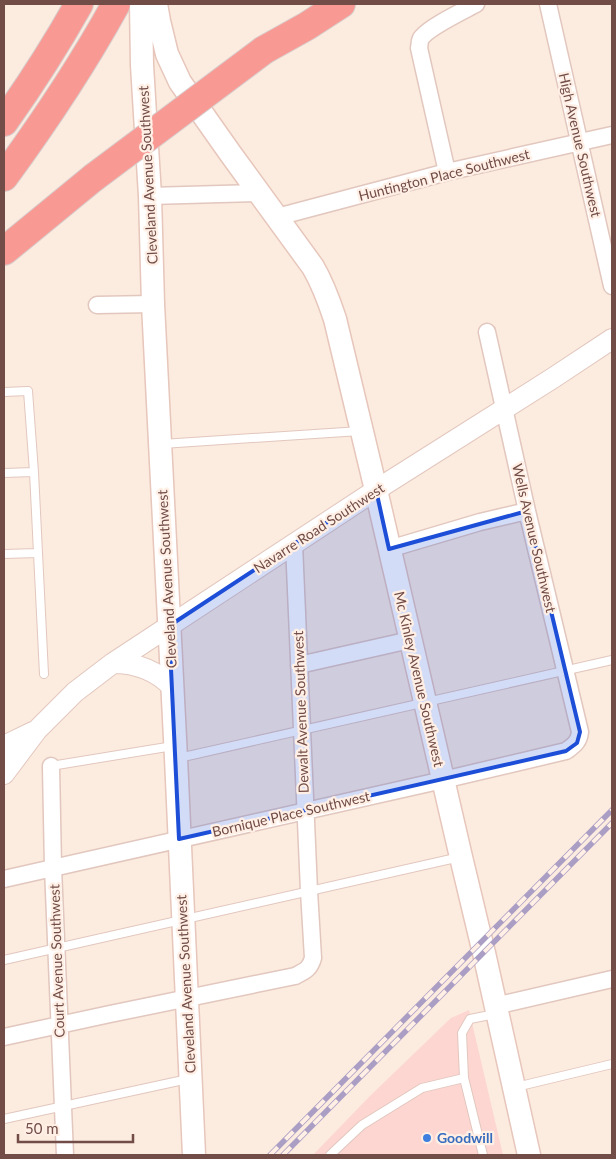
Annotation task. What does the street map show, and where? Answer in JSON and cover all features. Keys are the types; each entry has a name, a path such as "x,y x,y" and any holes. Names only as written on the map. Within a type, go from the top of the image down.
{"highway":[{"path":"4,122 24,94 52,36 60,4"},
{"path":"4,101 14,85 79,4"},
{"path":"4,177 78,70 116,4"},
{"path":"264,50 310,4"},
{"path":"4,251 93,178 264,50 341,4"}],"main road":[{"name":"Cleveland Avenue Southwest","path":"141,4 153,304 194,1155"},
{"name":"Mc Kinley Avenue Southwest","path":"156,4 158,21 167,54 180,82 313,267 329,299 336,319 483,947 529,1155"}],"street":[{"path":"447,172 420,48 422,37 435,27 476,4"},
{"name":"High Avenue Southwest","path":"548,4 612,286"},
{"name":"Huntington Place Southwest","path":"277,217 447,172 612,134"},
{"path":"150,196 258,193"},
{"path":"97,305 153,304"},
{"name":"Wells Avenue Southwest","path":"486,332 580,732 577,743"},
{"name":"Navarre Road Southwest","path":"4,774 37,730 75,692 113,662 612,339"},
{"path":"389,549 480,522 527,511"},
{"name":"Dewalt Avenue Southwest","path":"187,999 295,976 308,969 313,958 294,544"},
{"path":"299,665 410,640"},
{"path":"113,662 131,664 147,669 161,676 172,687"},
{"name":"Navarre Road Southwest","path":"4,746 37,730"},
{"name":"Bornique Place Southwest","path":"4,879 566,751 577,743"},
{"name":"Court Avenue Southwest","path":"51,766 53,868 65,1155"},
{"path":"496,1010 612,979"},
{"path":"4,1037 187,999"}],"lane":[{"path":"4,392 28,391 44,674"},
{"path":"160,444 362,431"},
{"path":"4,473 34,472"},
{"path":"4,554 38,553"},
{"path":"51,766 176,752 192,755 612,660"},
{"path":"4,960 461,857"},
{"path":"483,1155 464,1078 462,1033 470,1019 496,1010"},
{"path":"514,1088 612,1064"},
{"path":"4,1119 190,1078"},
{"path":"330,1155 362,1125 422,1088 464,1078"}],"highlighted area":[{"path":"376,490 389,549 527,511 580,732 577,743 566,751 179,839 169,626"}],"shaded area":[{"path":"469,1010 503,1155 313,1155 370,1096 451,1018"}],"railway":[{"path":"270,1155 612,810"},
{"path":"283,1155 612,823"}],"place":[{"name":"Goodwill","path":"427,1138"}]}
